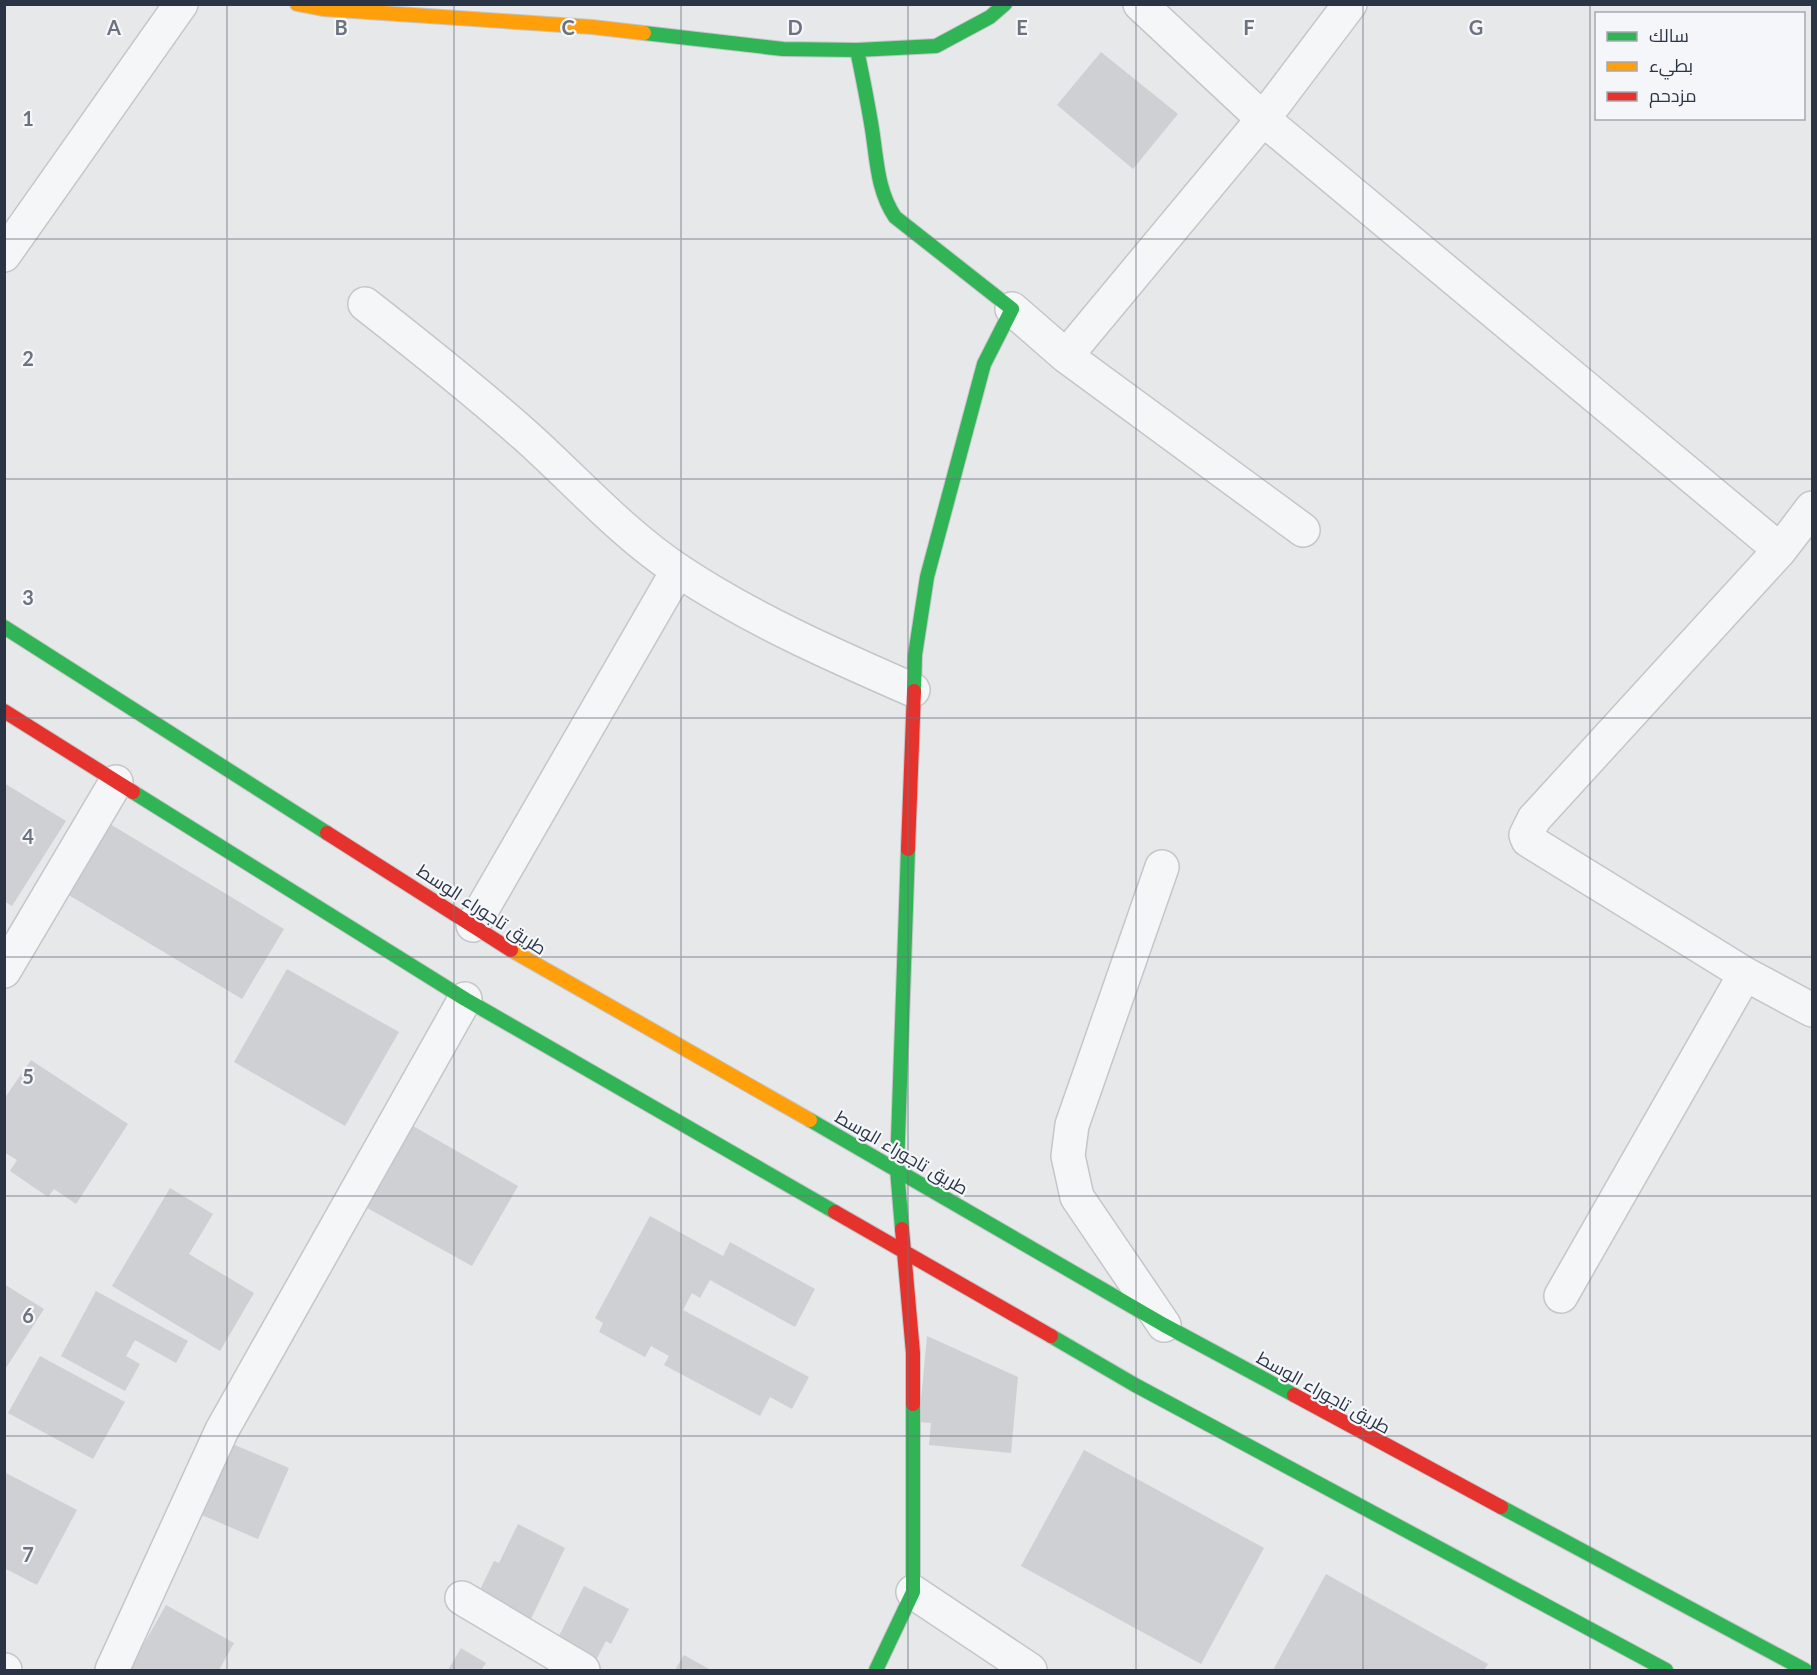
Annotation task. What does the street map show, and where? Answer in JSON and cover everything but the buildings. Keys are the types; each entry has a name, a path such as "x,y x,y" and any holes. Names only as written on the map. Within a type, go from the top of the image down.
{"main road":[{"path":"297,4 322,9 592,27 783,49 857,50 936,46 990,17 1005,4"},
{"path":"857,50 873,133 878,184 886,205 895,217 1012,309 984,364 927,577 915,655 897,1169 913,1353 913,1592 876,1671"},
{"name":"طريق تاجوراء الوسط","path":"4,627 530,962 897,1169 1164,1325 1805,1671"},
{"path":"4,711 465,999 647,1106 903,1250 1135,1386 1666,1671"}],"street":[{"path":"4,255 181,4"},
{"path":"1140,4 1263,119 1780,550"},
{"path":"1066,356 1263,119 1350,4"},
{"path":"365,304 453,373 527,437 612,517 678,570 774,627 913,690"},
{"path":"1012,309 1066,356 1303,530"},
{"path":"1812,508 1780,550 1534,819 1526,836 1528,840 1745,974 1812,1010"},
{"path":"473,925 678,570"},
{"path":"4,971 116,782"},
{"path":"1162,867 1072,1125 1068,1156 1077,1197 1164,1325"},
{"path":"1561,1296 1745,974"},
{"path":"112,1671 222,1430 465,999"},
{"path":"913,1592 1030,1671"},
{"path":"462,1598 583,1671"}],"traffic: fast":[{"path":"644,33 783,49 857,50 936,46 990,17 1005,4"},
{"path":"857,50 878,172 884,195 895,217 1012,309 984,364 927,577 915,655 914,691"},
{"path":"4,627 327,833"},
{"path":"133,792 465,999 835,1212"},
{"path":"902,1229 897,1169 908,849"},
{"path":"810,1120 1164,1325 1294,1395"},
{"path":"1051,1336 1135,1385 1666,1670"},
{"path":"876,1670 913,1592 913,1404"},
{"path":"1501,1507 1805,1670"}],"traffic: slow":[{"path":"297,4 323,9 592,27 644,33"},
{"path":"511,950 810,1120"}],"traffic: jam":[{"path":"908,849 914,691"},
{"path":"4,711 133,792"},
{"path":"327,833 511,950"},
{"path":"835,1212 1051,1336"},
{"path":"902,1229 913,1353 913,1404"},
{"path":"1294,1395 1501,1507"}]}
